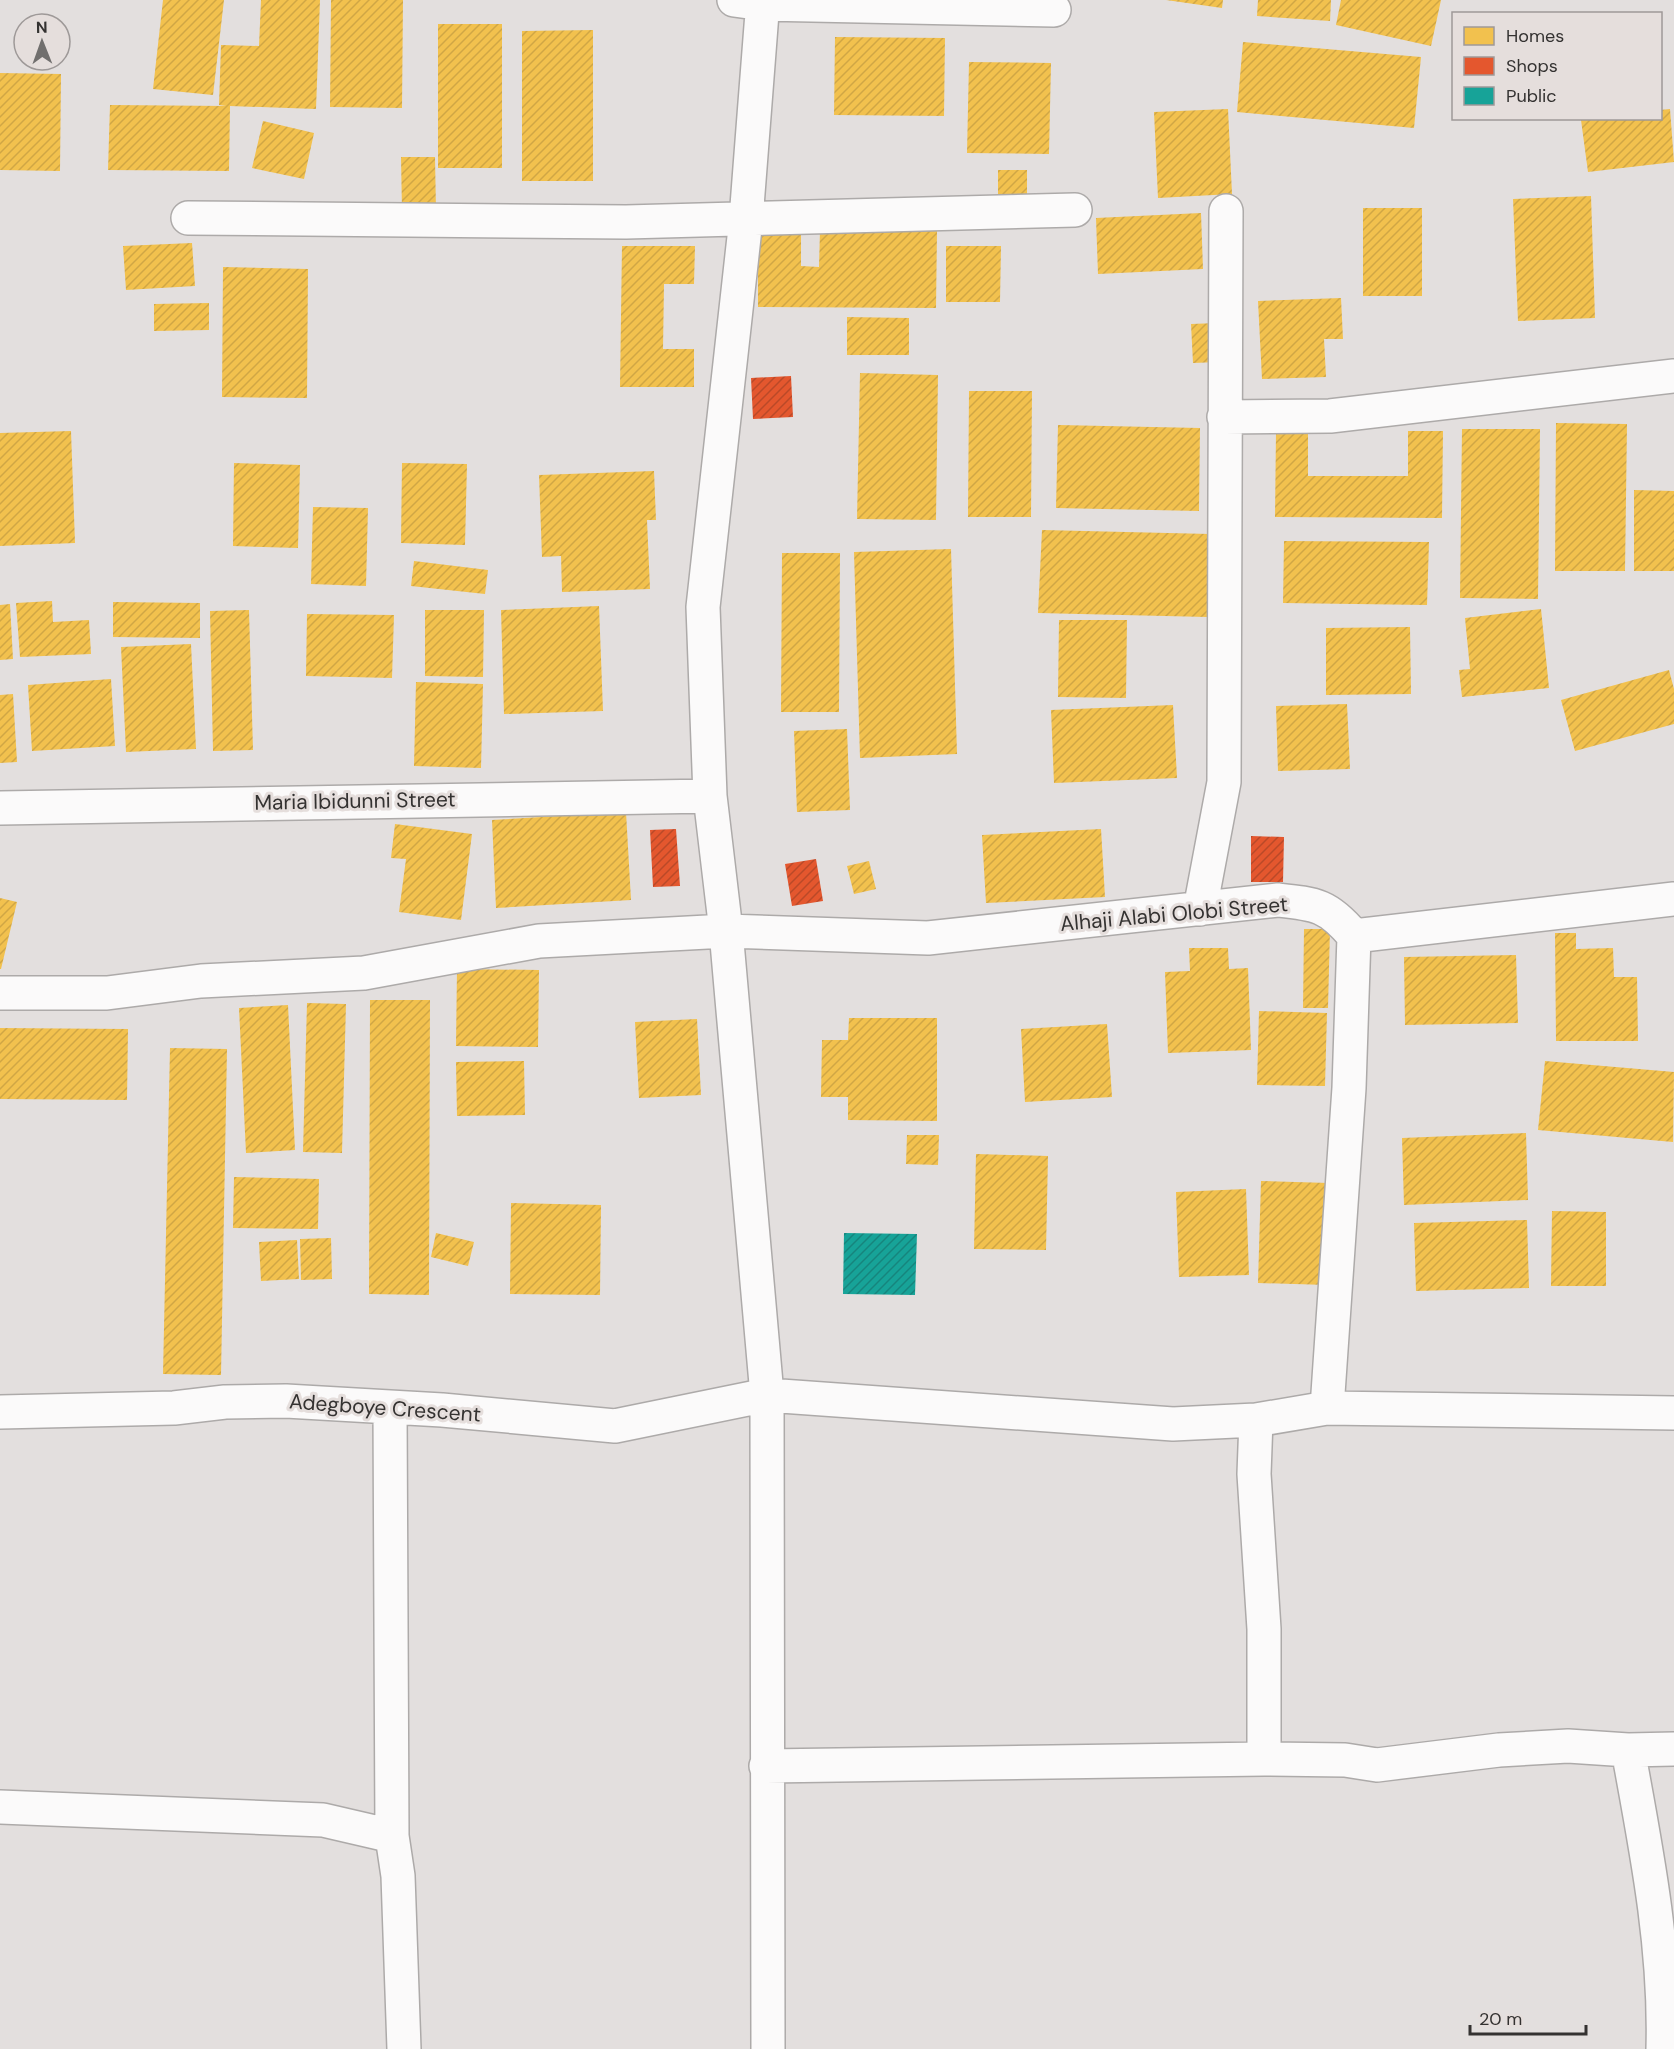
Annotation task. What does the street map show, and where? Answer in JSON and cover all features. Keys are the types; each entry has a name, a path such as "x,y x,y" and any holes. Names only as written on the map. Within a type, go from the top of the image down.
{"street":[{"path":"768,2049 767,1395 726,931 710,796 703,607 746,219 753,1 1054,10"},
{"path":"188,218 615,222 1075,210"},
{"path":"1200,909 1224,782 1226,211"},
{"path":"1224,417 1330,416 1674,376"},
{"name":"Maria Ibidunni Street","path":"0,808 710,796"},
{"path":"1327,1408 1349,1088 1354,936 1674,899"},
{"name":"Alhaji Alabi Olobi Street","path":"0,993 107,993 201,981 364,973 539,941 726,931 928,938 1278,900 1314,904 1338,917 1354,936"},
{"name":"Adegboye Crescent","path":"0,1412 174,1408 225,1402 286,1401 442,1410 615,1426 767,1395 1173,1424 1256,1420 1327,1408 1674,1413"},
{"path":"390,1408 392,1836 398,1876 404,2049"},
{"path":"1256,1420 1254,1474 1264,1629 1263,1759"},
{"path":"766,1766 1263,1759 1345,1760 1377,1765 1488,1751 1568,1746 1628,1750 1674,1749"},
{"path":"1628,1750 1652,1882 1664,2009 1663,2049"},
{"path":"0,1807 323,1820 392,1836"}],"building: Homes":[{"path":"163,0 224,0 213,95 153,89"},
{"path":"261,0 320,0 316,109 230,106 229,171 108,170 110,105 226,106 219,105 221,45 259,46"},
{"path":"331,0 403,0 402,108 330,107"},
{"path":"1166,0 1223,0 1222,8"},
{"path":"1258,0 1331,0 1330,21 1257,16"},
{"path":"1341,0 1441,0 1431,46 1336,25"},
{"path":"438,24 502,24 502,168 438,168"},
{"path":"593,30 593,181 522,181 522,31"},
{"path":"835,37 945,38 944,116 834,115"},
{"path":"1243,42 1421,57 1414,128 1237,112"},
{"path":"969,62 1051,63 1049,154 967,153"},
{"path":"0,73 61,74 60,171 0,170"},
{"path":"1228,109 1232,194 1158,198 1154,112"},
{"path":"1670,109 1674,162 1588,172 1581,120 1662,120 1662,110"},
{"path":"263,121 314,133 304,179 252,168"},
{"path":"401,157 435,157 436,211 402,211"},
{"path":"998,170 1027,170 1027,200 998,199"},
{"path":"1591,196 1595,318 1518,321 1513,199"},
{"path":"1363,208 1422,208 1422,296 1363,296"},
{"path":"1201,213 1203,269 1098,274 1096,218"},
{"path":"758,229 801,229 801,266 819,267 820,230 937,231 936,308 758,307"},
{"path":"192,243 195,286 126,290 123,246"},
{"path":"622,246 695,246 694,284 664,284 663,349 694,349 694,387 620,387"},
{"path":"946,246 1001,246 1000,302 946,302"},
{"path":"223,267 308,269 307,398 222,397"},
{"path":"1341,298 1343,339 1324,339 1326,377 1262,379 1258,301"},
{"path":"209,303 209,330 154,331 154,304"},
{"path":"847,317 909,318 909,355 847,355"},
{"path":"1217,323 1219,362 1193,363 1191,324"},
{"path":"860,373 938,375 936,520 857,519"},
{"path":"969,391 1032,391 1031,517 968,517"},
{"path":"1556,423 1627,424 1625,571 1555,571"},
{"path":"1058,425 1200,428 1199,511 1056,508"},
{"path":"1462,429 1540,429 1538,599 1460,598"},
{"path":"71,431 75,543 0,546 0,433"},
{"path":"1408,431 1443,431 1442,518 1275,517 1276,432 1308,432 1308,476 1408,476"},
{"path":"234,463 300,465 298,548 233,546"},
{"path":"402,463 467,464 465,545 401,543"},
{"path":"654,471 656,520 647,520 650,589 562,592 561,556 542,557 539,475"},
{"path":"1634,490 1674,491 1674,571 1634,571"},
{"path":"313,507 368,508 366,586 311,584"},
{"path":"1042,530 1210,534 1207,617 1038,613"},
{"path":"1284,541 1429,542 1427,605 1283,603"},
{"path":"951,549 957,754 860,758 854,552"},
{"path":"782,553 840,553 839,712 781,712"},
{"path":"414,561 488,570 485,594 411,586"},
{"path":"52,601 53,622 89,620 91,654 20,657 16,603"},
{"path":"113,602 200,603 200,638 113,637"},
{"path":"10,604 13,659 0,660 0,605"},
{"path":"599,606 603,711 504,714 501,610"},
{"path":"1541,609 1549,688 1462,697 1459,670 1470,669 1465,618"},
{"path":"249,610 253,750 213,751 210,611"},
{"path":"425,610 484,610 483,677 425,676"},
{"path":"307,614 394,615 392,678 306,676"},
{"path":"1059,620 1127,620 1126,698 1058,697"},
{"path":"1410,627 1411,694 1326,695 1326,628"},
{"path":"191,644 196,749 126,752 121,647"},
{"path":"1669,670 1674,689 1674,724 1575,751 1561,700"},
{"path":"111,679 115,746 32,751 28,685"},
{"path":"416,682 483,684 481,768 414,766"},
{"path":"13,694 17,762 0,763 0,695"},
{"path":"1347,704 1350,769 1278,771 1276,706"},
{"path":"1173,705 1177,778 1054,783 1051,710"},
{"path":"847,729 850,810 797,812 794,731"},
{"path":"626,812 631,900 496,908 492,820"},
{"path":"395,824 472,834 461,920 399,912 406,859 391,858"},
{"path":"1101,829 1105,897 986,903 982,835"},
{"path":"869,861 876,889 854,894 847,866"},
{"path":"0,898 17,902 1,969 0,969"},
{"path":"1304,929 1330,929 1328,1008 1303,1008"},
{"path":"1555,933 1576,933 1576,949 1613,948 1614,977 1637,977 1638,1041 1556,1041"},
{"path":"1189,948 1228,948 1229,969 1248,968 1251,1050 1168,1053 1165,972 1190,971"},
{"path":"1516,955 1518,1023 1405,1025 1404,957"},
{"path":"457,969 539,970 538,1047 456,1046"},
{"path":"370,1000 430,1000 429,1295 369,1294"},
{"path":"307,1003 346,1004 342,1153 303,1152"},
{"path":"288,1005 295,1150 246,1153 239,1008"},
{"path":"1259,1011 1327,1013 1325,1086 1257,1085"},
{"path":"849,1018 937,1018 937,1121 848,1120 848,1097 821,1097 822,1040 848,1040"},
{"path":"697,1019 701,1095 639,1098 635,1022"},
{"path":"1107,1024 1112,1097 1025,1102 1021,1029"},
{"path":"0,1028 128,1029 127,1100 0,1099"},
{"path":"170,1048 227,1049 221,1375 163,1374"},
{"path":"524,1061 525,1115 457,1116 456,1062"},
{"path":"1545,1061 1674,1072 1673,1142 1538,1130"},
{"path":"1526,1133 1528,1200 1404,1205 1402,1138"},
{"path":"907,1135 939,1135 938,1165 906,1164"},
{"path":"976,1154 1048,1156 1046,1250 974,1249"},
{"path":"234,1177 319,1179 318,1229 233,1228"},
{"path":"1261,1181 1329,1183 1327,1285 1258,1283"},
{"path":"1246,1189 1249,1275 1179,1277 1176,1192"},
{"path":"511,1203 601,1205 600,1295 510,1294"},
{"path":"1552,1211 1606,1212 1606,1286 1551,1286"},
{"path":"1527,1220 1529,1288 1416,1291 1414,1223"},
{"path":"436,1233 474,1242 468,1266 431,1257"},
{"path":"331,1238 332,1279 301,1280 300,1239"},
{"path":"297,1240 299,1279 261,1281 259,1242"}],"building: Shops":[{"path":"791,376 793,417 753,419 751,378"},
{"path":"676,829 680,886 653,887 650,830"},
{"path":"1251,836 1284,837 1283,882 1251,882"},
{"path":"816,859 823,901 792,906 785,864"}],"building: Public":[{"path":"844,1233 917,1234 915,1295 843,1294"}]}
